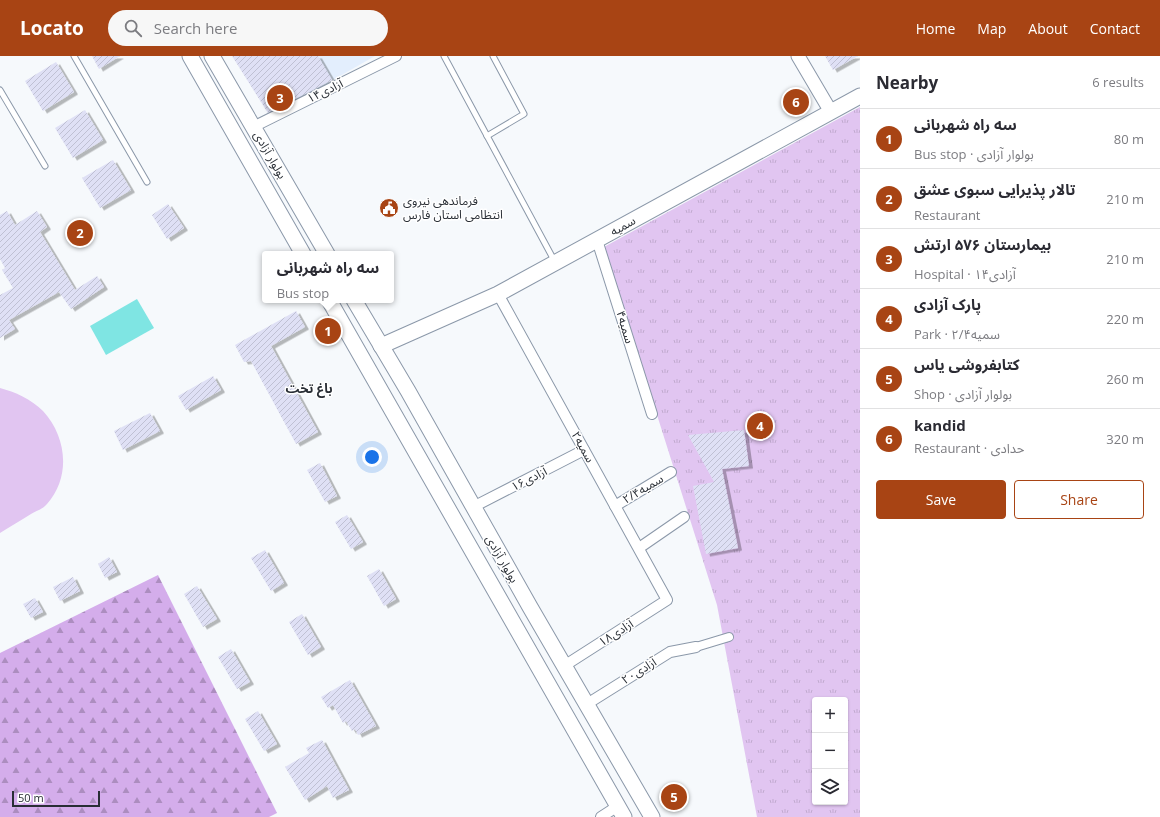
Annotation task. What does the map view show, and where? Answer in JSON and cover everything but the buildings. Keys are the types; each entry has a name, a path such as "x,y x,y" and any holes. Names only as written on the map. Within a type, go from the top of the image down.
{"main road":[{"name":"بولوار آزادی","path":"190,56 301,251"},
{"name":"بولوار آزادی","path":"212,56 325,251"},
{"name":"سمیه","path":"381,346 498,294 860,96"},
{"name":"بولوار آزادی","path":"331,303 621,812"},
{"name":"بولوار آزادی","path":"356,303 652,817"},
{"path":"441,498 462,488"}],"street":[{"name":"آزادی۱۴","path":"254,127 396,56"},
{"path":"798,56 830,112"},
{"name":"سمیه۴","path":"597,240 652,414"},
{"name":"۲سمیه","path":"498,294 667,600"},
{"name":"آزادی۱۶","path":"473,507 584,450"},
{"name":"سمیه۲/۴","path":"615,506 671,472"},
{"path":"639,548 684,517"},
{"name":"آزادی۱۸","path":"564,666 667,600"},
{"path":"696,647 729,638"},
{"name":"آزادی۲۰","path":"587,704 670,652 696,647"},
{"path":"601,817 621,812"}],"lane":[{"path":"74,56 147,182"},
{"path":"444,56 556,263"},
{"path":"487,136 524,114 493,56"},
{"path":"0,90 45,166"}],"shaded area":[{"path":"234,56 375,56 270,116"}],"green space":[{"path":"860,107 860,817 757,817 717,605 604,247"},
{"path":"0,388 23,396 43,411 51,421 61,445 63,470 55,493 47,504 0,533"},
{"path":"158,575 277,813 269,817 0,817 0,653"}],"water":[{"path":"137,299 154,328 106,355 90,326"}],"place":[{"name":"بیمارستان ۵۷۶ ارتش","path":"280,98"},
{"name":"kandid","path":"796,102"},
{"name":"فرماندهی نیروی انتظامی استان فارس","path":"389,208"},
{"name":"تالار پذیرایی سبوی عشق","path":"80,233"},
{"name":"سه راه شهربانی","path":"328,331"},
{"name":"پارک آزادی","path":"760,426"},
{"name":"کتابفروشی یاس","path":"674,797"}],"district":[{"name":"باغ تخت","path":"309,388"}]}
